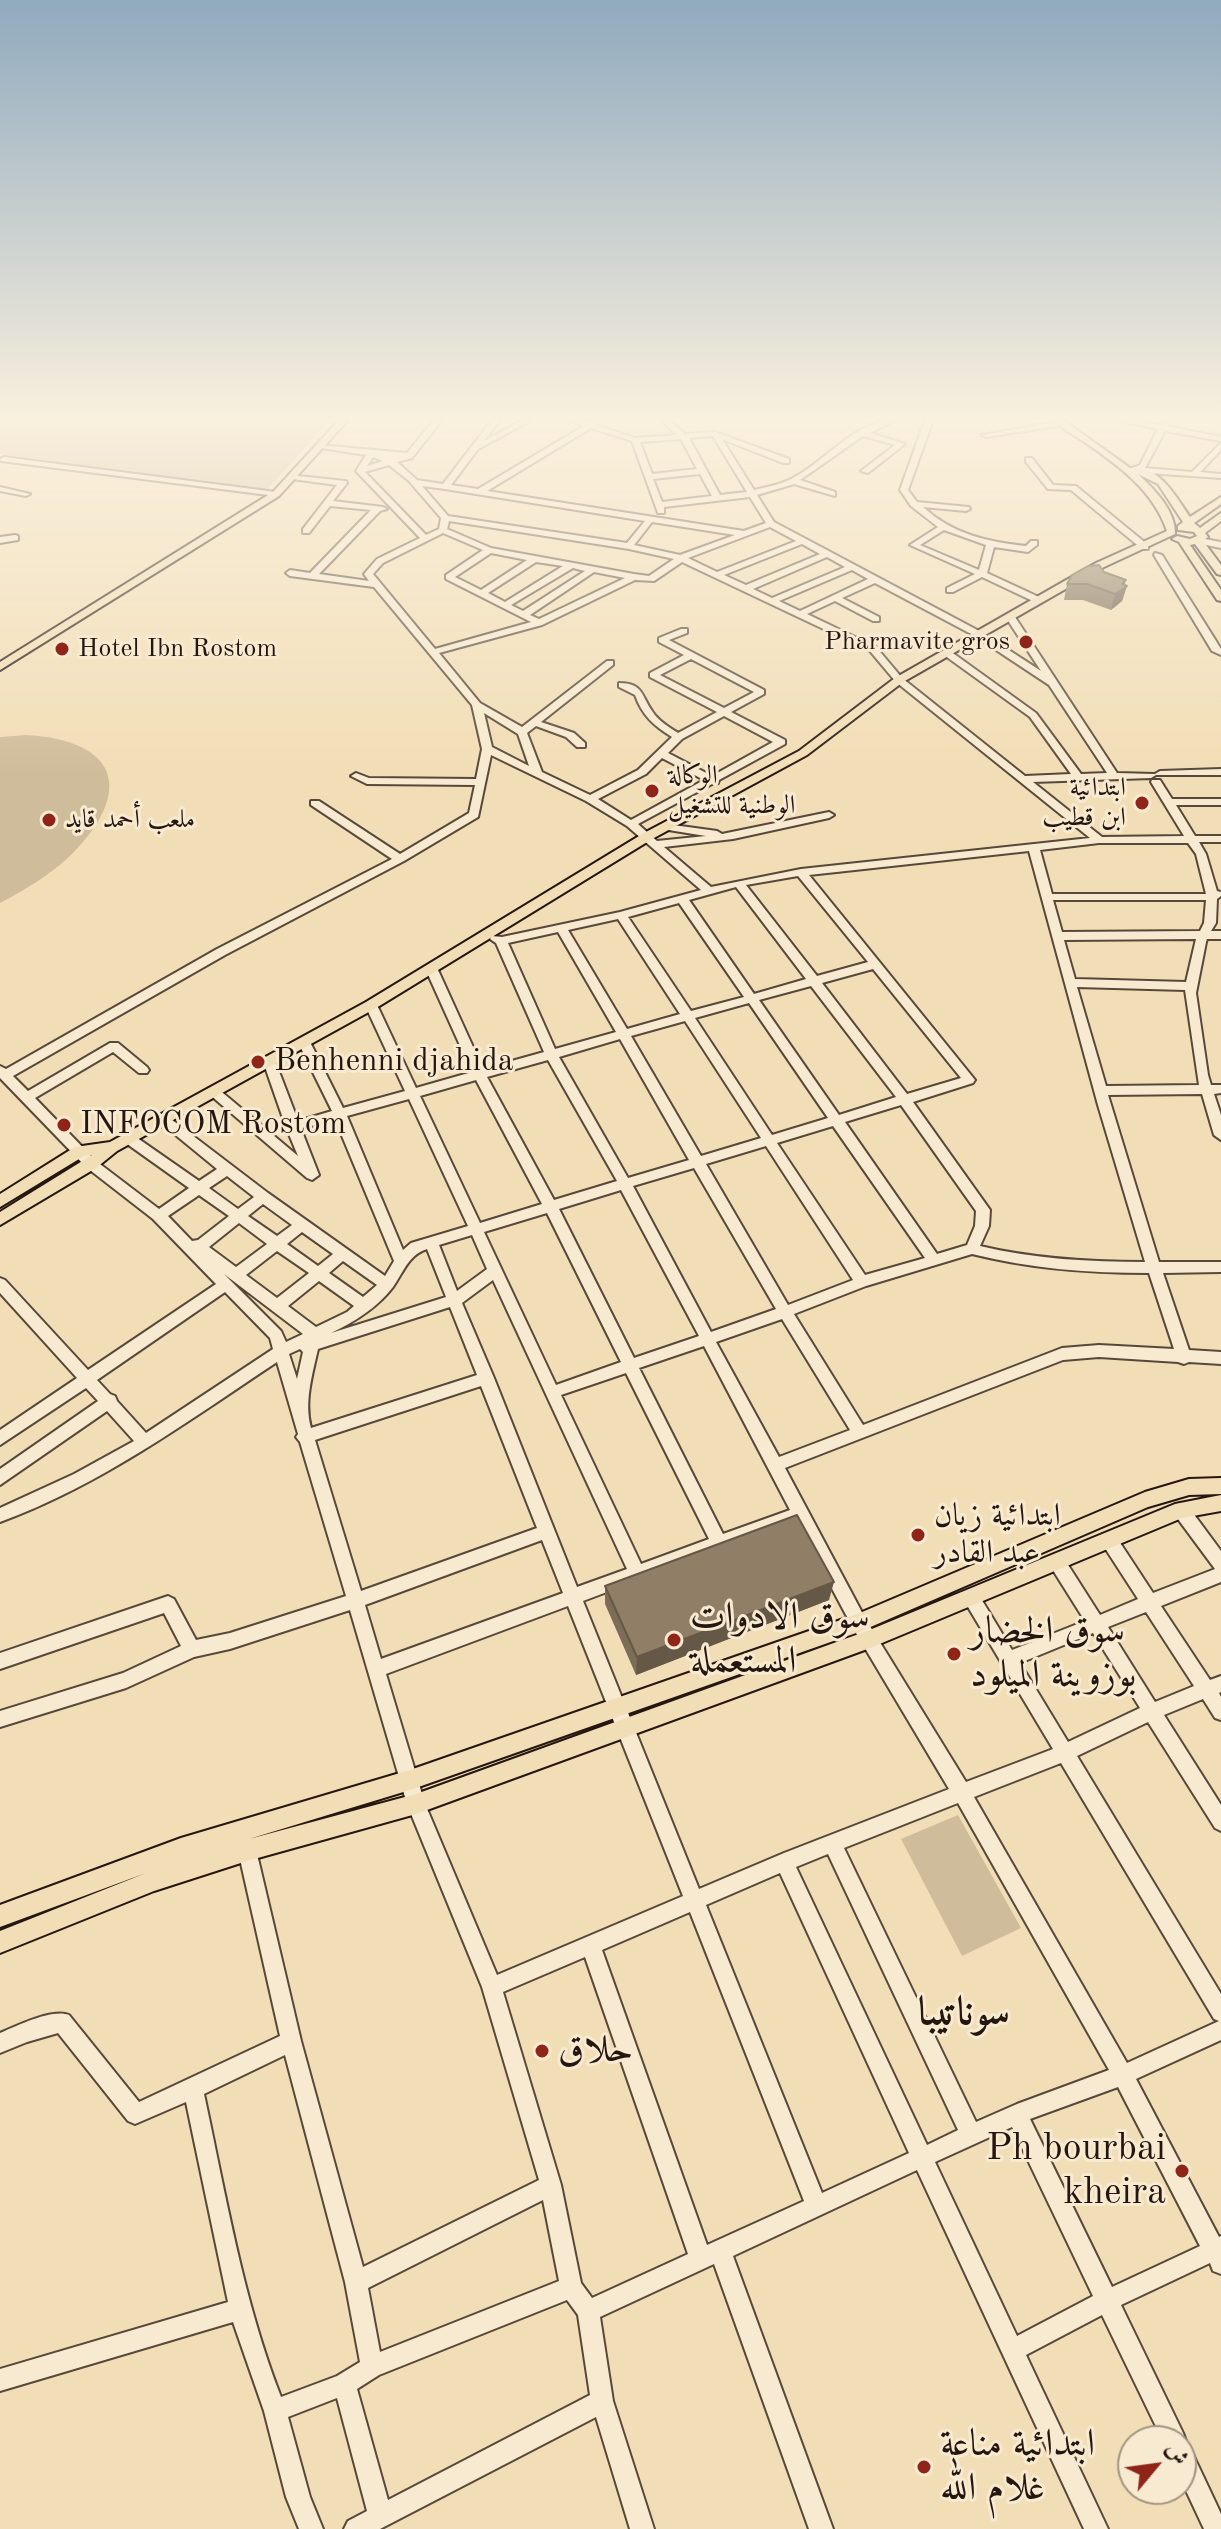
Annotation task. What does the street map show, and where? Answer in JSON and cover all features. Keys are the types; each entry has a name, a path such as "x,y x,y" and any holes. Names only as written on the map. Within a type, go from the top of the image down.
{"main road":[{"path":"0,667 207,538"},
{"path":"0,1201 112,1147 371,1005 653,840 666,827 803,753 899,680 1100,565 1171,538"},
{"path":"1178,538 1221,598"},
{"path":"1198,538 1221,572"},
{"path":"1207,553 1221,544"},
{"path":"0,1219 86,1158"},
{"path":"865,1631 1145,1500 1189,1487 1221,1486"},
{"path":"0,1916 181,1849 620,1718 865,1631 971,1597 1181,1510 1221,1503"},
{"path":"0,1942 154,1880 247,1850 416,1804 620,1718"}],"street":[{"path":"0,540 15,538"},
{"path":"312,576 349,538"},
{"path":"424,538 380,561 368,574 477,705 522,732 537,773"},
{"path":"468,538 489,550 533,560 651,579 681,558 740,538"},
{"path":"562,538 629,546 681,558 873,649 899,680 1099,840"},
{"path":"629,546 635,538"},
{"path":"797,538 978,634 1053,683"},
{"path":"925,538 914,545 1038,600"},
{"path":"970,538 990,546 1028,549 1034,543"},
{"path":"1134,538 1145,547"},
{"path":"717,575 802,541"},
{"path":"950,590 982,574 990,546"},
{"path":"489,550 449,577 539,623"},
{"path":"745,589 827,554"},
{"path":"1158,555 1217,651 1221,652"},
{"path":"481,594 533,560"},
{"path":"504,606 570,566"},
{"path":"771,601 852,567"},
{"path":"523,615 592,570"},
{"path":"290,573 377,585"},
{"path":"433,652 539,623 634,577"},
{"path":"800,614 876,579"},
{"path":"836,598 876,619"},
{"path":"1010,616 1114,776"},
{"path":"590,799 642,772 678,737 761,692 662,640 684,631"},
{"path":"947,653 1033,715 1079,778"},
{"path":"631,824 781,742 653,675 691,655"},
{"path":"522,732 610,663"},
{"path":"622,685 639,693 645,711 654,722 678,737"},
{"path":"477,705 487,749 474,815 400,859 221,952 4,1072 86,1158 199,1247 276,1335 416,1804 492,1987 551,2185 571,2287 588,2311 602,2401 642,2529"},
{"path":"536,723 570,735 581,745"},
{"path":"487,749 590,799 631,824 710,892"},
{"path":"663,754 714,781"},
{"path":"741,765 760,776"},
{"path":"1024,779 1156,777 1221,772"},
{"path":"356,776 367,781 479,782"},
{"path":"1156,777 1193,839 1216,894 1190,986 1205,1089 1221,1135"},
{"path":"1169,802 1221,802"},
{"path":"315,803 400,859"},
{"path":"653,840 733,836 829,815"},
{"path":"666,827 733,836"},
{"path":"486,935 501,941 562,929 739,883 801,872 1021,846 1034,848 1099,840 1221,839"},
{"path":"1034,848 1101,1091 1184,1358"},
{"path":"1207,870 1221,870"},
{"path":"304,1437 300,1398 313,1340 365,1306 387,1285 401,1261 416,1247 969,1080 801,872"},
{"path":"739,883 904,1099 983,1210 982,1226 972,1249"},
{"path":"1047,897 1216,894"},
{"path":"683,900 933,1259"},
{"path":"621,915 862,1282"},
{"path":"562,929 785,1312 860,1433"},
{"path":"1057,936 1221,935"},
{"path":"501,941 552,1056 625,1184 800,1513 865,1631 962,1793 1123,2075 1219,2254 1108,2300 1013,2350"},
{"path":"292,1127 875,964"},
{"path":"432,970 480,1076 551,1207 719,1543"},
{"path":"1071,983 1190,986"},
{"path":"371,1005 637,1574"},
{"path":"304,1042 340,1115 401,1261"},
{"path":"27,1097 114,1046 143,1070"},
{"path":"213,1091 312,1175 269,1061"},
{"path":"1101,1091 1221,1089"},
{"path":"162,1119 263,1197 387,1285"},
{"path":"128,1138 365,1306"},
{"path":"158,1216 227,1169"},
{"path":"199,1247 263,1197"},
{"path":"158,1216 231,1280 278,1306 313,1340"},
{"path":"0,1438 231,1280 302,1225"},
{"path":"431,1243 817,2206"},
{"path":"553,1392 785,1312 862,1282 972,1249 1005,1259 1041,1264 1221,1267"},
{"path":"278,1306 344,1253"},
{"path":"0,1515 80,1479 145,1442 282,1351 455,1300 495,1271"},
{"path":"0,1284 110,1400 145,1442"},
{"path":"775,1465 1062,1354 1099,1351 1221,1358"},
{"path":"304,1437 487,1378"},
{"path":"0,1478 110,1400"},
{"path":"1181,1510 1221,1564"},
{"path":"376,1669 800,1513"},
{"path":"0,1719 126,1680 192,1649 230,1641 355,1601 548,1531"},
{"path":"1109,1540 1150,1603 1214,1687 1221,1712"},
{"path":"1057,1562 1221,1822"},
{"path":"1009,1659 1221,1574"},
{"path":"971,1597 1221,2012"},
{"path":"0,1661 168,1604 192,1649"},
{"path":"492,1987 784,1862 1066,1752 1153,1711 1214,1687"},
{"path":"832,1843 971,2135"},
{"path":"247,1850 291,2041 356,2282 372,2367"},
{"path":"784,1862 1096,2529"},
{"path":"591,1945 821,2529"},
{"path":"0,2043 62,2022 135,2114 291,2041"},
{"path":"588,2311 1017,2114 1123,2075 1221,2030"},
{"path":"193,2089 242,2309 261,2379 275,2411 298,2497 311,2529"},
{"path":"1017,2114 1167,2425"},
{"path":"356,2282 551,2185"},
{"path":"275,2411 344,2384 372,2367 571,2287"},
{"path":"0,2380 242,2309"},
{"path":"344,2384 380,2515"},
{"path":"356,2529 602,2401"},
{"path":"1197,2488 1215,2526"}],"shaded area":[{"name":"ملعب أحمد قايد","path":"26,735 57,739 81,747 97,758 107,772 109,790 104,810 71,855 37,882 0,903 0,737"},
{"path":"958,1815 1021,1928 962,1956 901,1839"}],"building":[{"path":"1099,565 1104,572 1126,580 1122,584 1127,586 1115,594 1087,584 1067,584 1072,575 1088,566"},
{"name":"سوق الادوات المستعملة","path":"797,1515 834,1582 637,1657 605,1586"}],"place":[{"name":"Pharmavite gros","path":"1026,642"},
{"name":"Hotel Ibn Rostom","path":"62,649"},
{"name":"الوكالة الوطنية للتشغيل","path":"652,791"},
{"name":"ابتدائية ابن قطيب","path":"1142,803"},
{"name":"ملعب أحمد قايد","path":"49,820"},
{"name":"Benhenni djahida","path":"258,1062"},
{"name":"INFOCOM Rostom","path":"64,1125"},
{"name":"ابتدائية زيان عبد القادر","path":"918,1535"},
{"name":"سوق الادوات المستعملة","path":"674,1640"},
{"name":"سوق الخضار بوزوينة الميلود","path":"954,1654"},
{"name":"حلاق","path":"542,2051"},
{"name":"Ph bourbai kheira","path":"1182,2171"},
{"name":"ابتدائية مناعة غلام الله","path":"924,2467"}],"district":[{"name":"سوناتيبا","path":"964,2014"}]}
